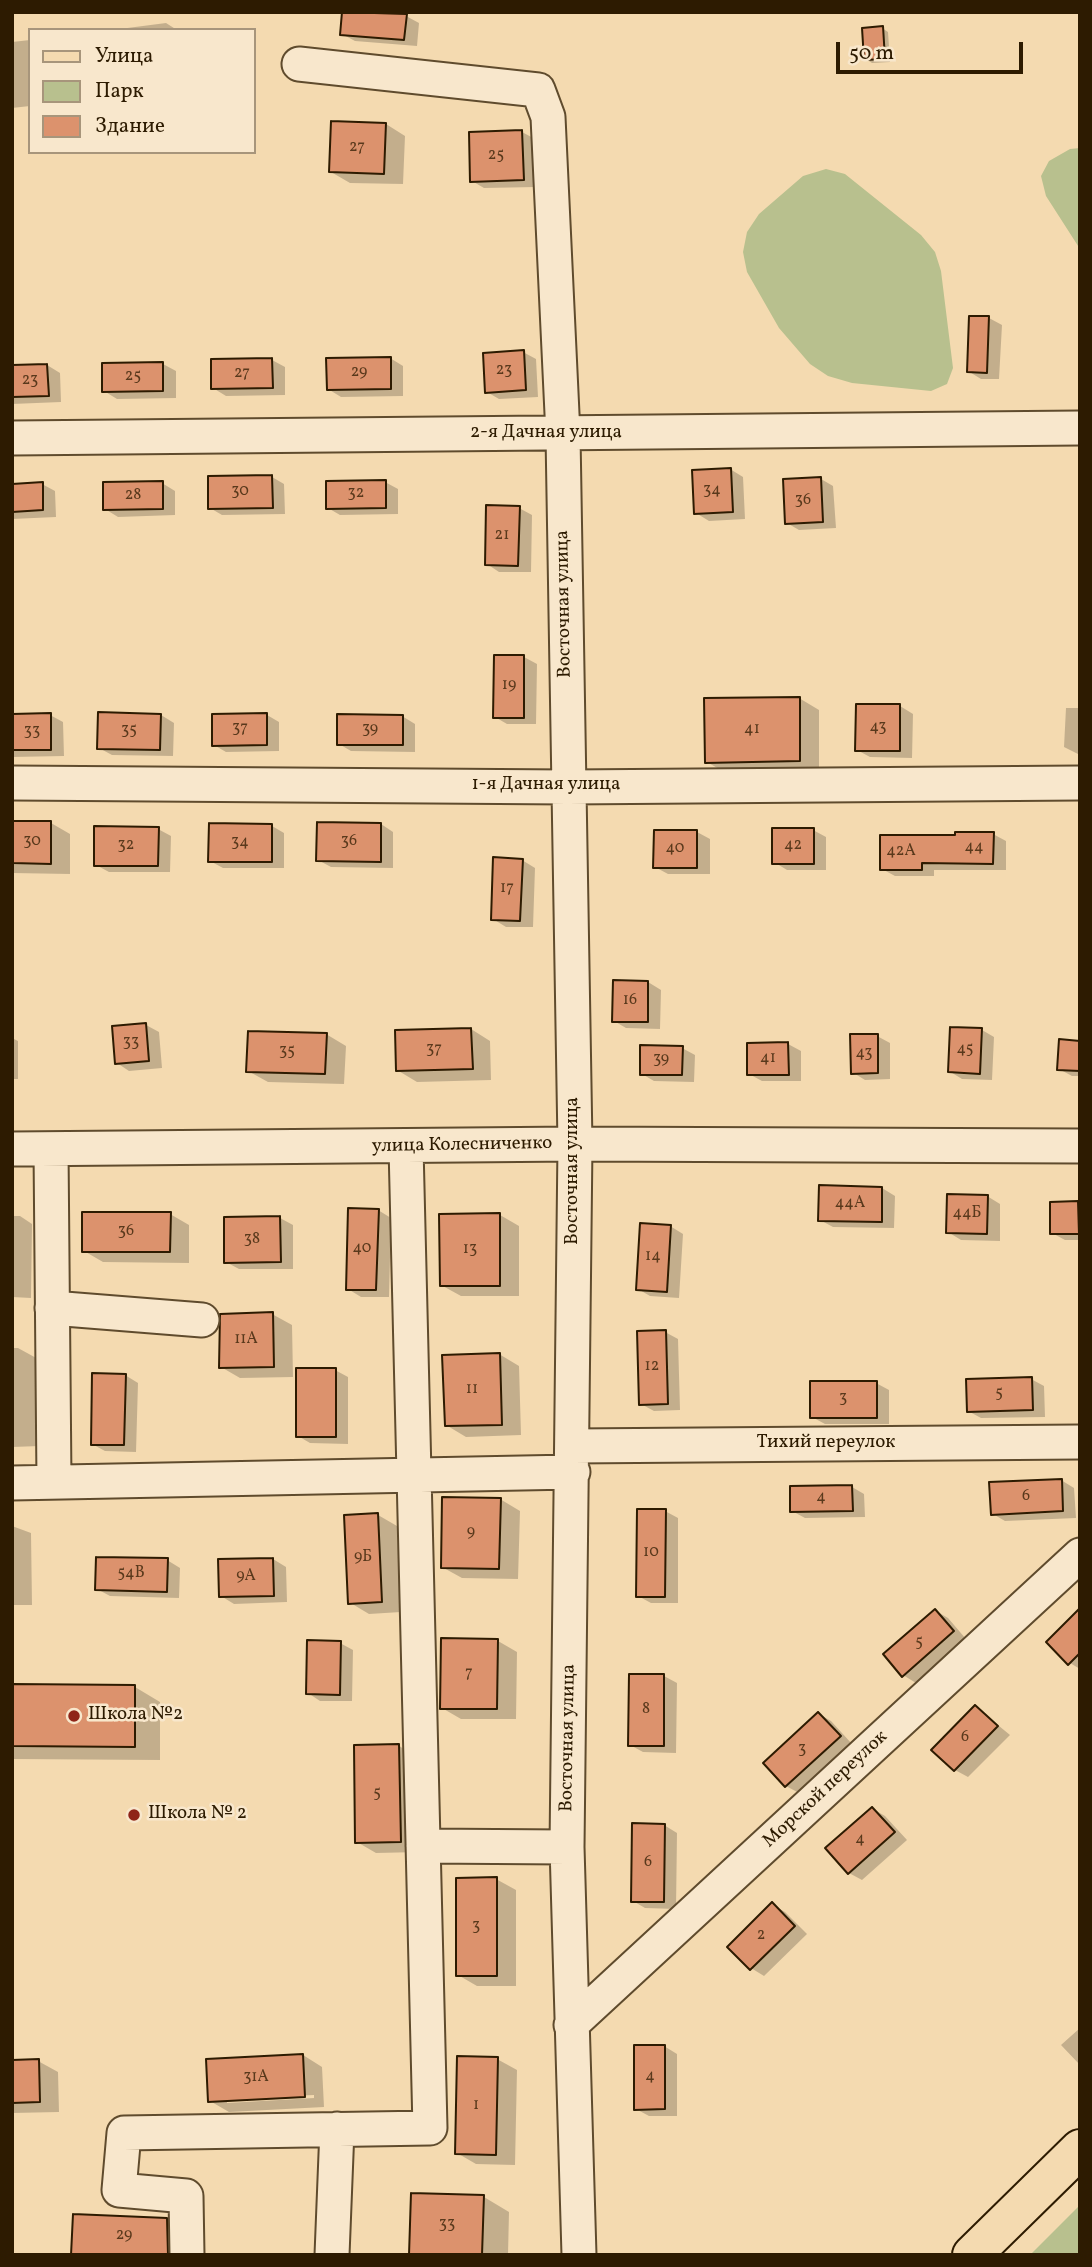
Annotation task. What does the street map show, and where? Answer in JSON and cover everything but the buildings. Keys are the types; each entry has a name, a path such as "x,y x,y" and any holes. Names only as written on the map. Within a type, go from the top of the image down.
{"main road":[{"path":"972,2255 1080,2149"}],"street":[{"name":"Восточная улица","path":"299,64 538,90 548,117 563,435 575,1144 567,1847 579,2255"},
{"name":"2-я Дачная улица","path":"12,438 563,435 1080,428"},
{"name":"1-я Дачная улица","path":"12,783 568,787 1080,783"},
{"name":"улица Колесниченко","path":"12,1149 575,1144 1080,1146"},
{"path":"187,2255 186,2196 119,2190 124,2133 430,2128 406,1147"},
{"path":"51,1149 54,1482"},
{"path":"52,1308 202,1320"},
{"name":"Тихий переулок","path":"12,1482 414,1476 573,1459 1080,1442"},
{"name":"Морской переулок","path":"571,2025 1080,1555"},
{"path":"423,1846 567,1847"},
{"path":"332,2255 337,2129"}],"green space":[{"path":"1080,148 1080,249 1046,196 1041,176 1049,161 1070,149"},
{"path":"826,169 845,174 921,235 935,252 941,271 953,368 947,384 931,391 852,383 828,376 810,364 779,328 747,272 743,252 747,232 759,214 803,176"},
{"path":"1080,2205 1080,2255 1030,2255"}],"place":[{"name":"Школа №2","path":"74,1716"},
{"name":"Школа № 2","path":"134,1815"}]}
